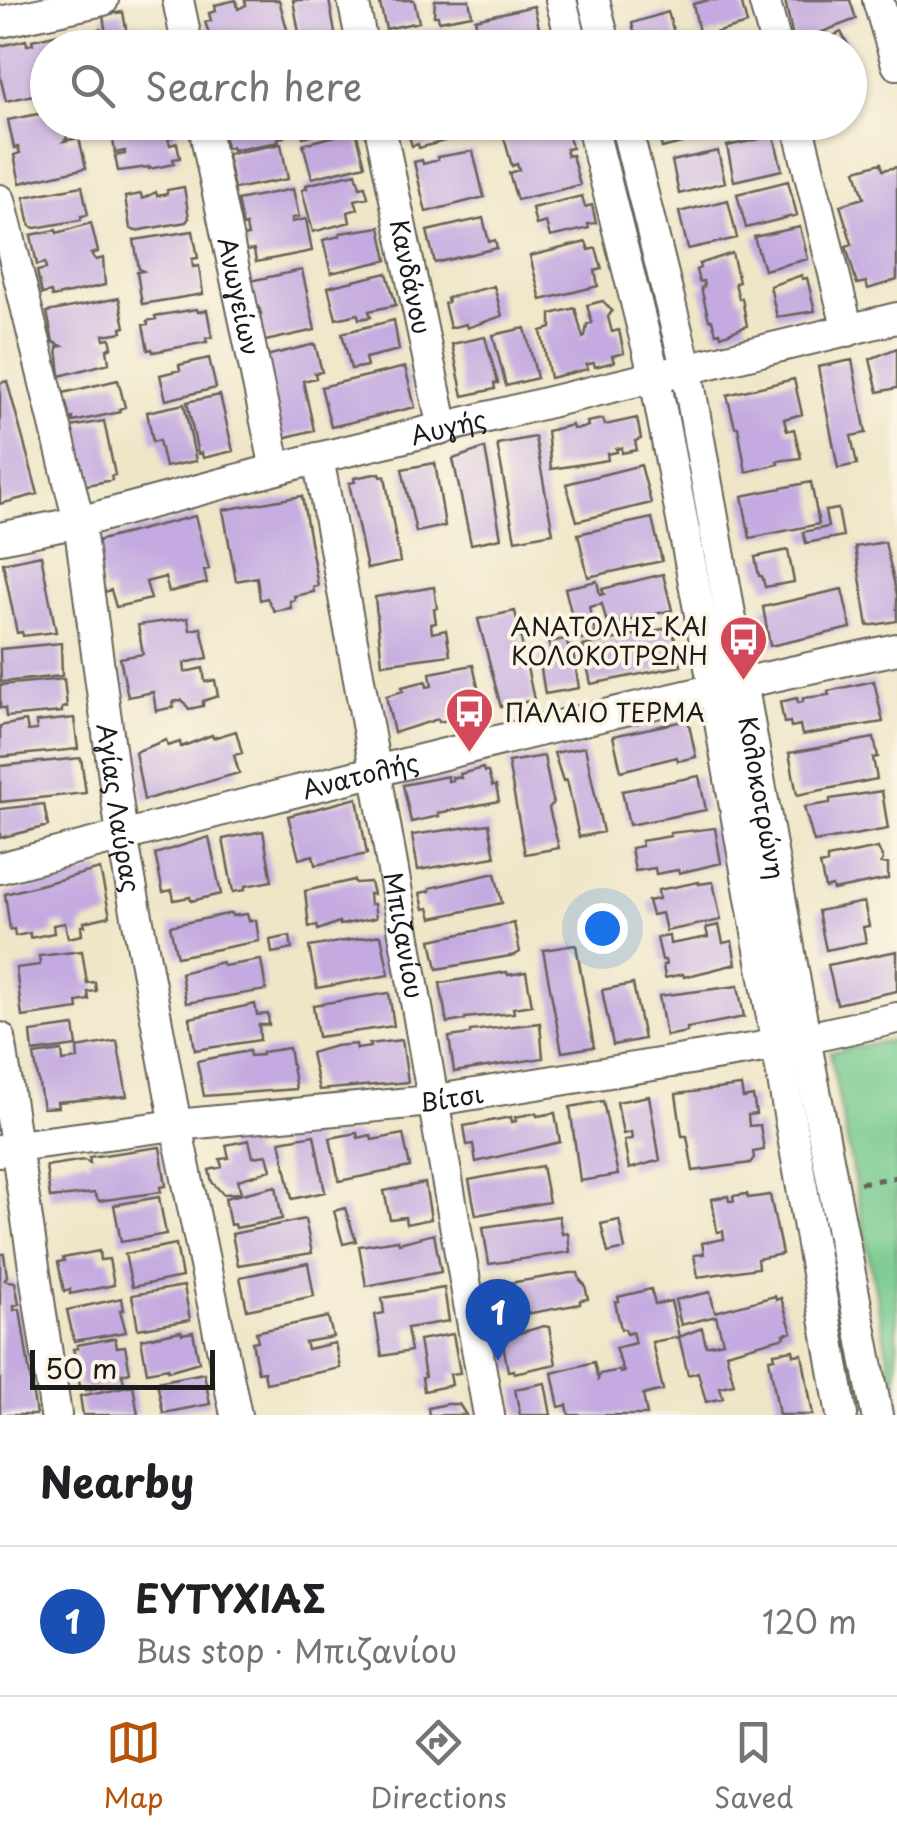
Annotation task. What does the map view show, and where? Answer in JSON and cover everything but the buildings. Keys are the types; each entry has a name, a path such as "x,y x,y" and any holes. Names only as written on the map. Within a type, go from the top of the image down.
{"street":[{"path":"0,22 103,0"},
{"path":"178,0 184,30"},
{"path":"353,0 359,30"},
{"path":"561,0 568,30"},
{"path":"594,0 602,30"},
{"path":"764,0 772,30"},
{"path":"878,0 897,64"},
{"name":"Ανωγείων","path":"207,140 276,469"},
{"name":"Κανδάνου","path":"382,140 443,428"},
{"name":"Κολοκοτρώνη","path":"596,140 729,685"},
{"name":"Κολοκοτρώνη","path":"629,140 686,370 729,685 790,1041 842,1415"},
{"path":"801,140 848,330"},
{"name":"Αγίας Λαύρας","path":"0,200 79,522 122,836 236,1415"},
{"name":"Αυγής","path":"0,538 79,522 318,458 897,318"},
{"name":"Μπιζανίου","path":"318,458 377,769 431,1101 489,1415"},
{"name":"Ανατολής","path":"0,868 377,769 729,685 897,650"},
{"name":"Βίτσι","path":"8,1148 176,1125 431,1101 790,1041 897,1018"},
{"path":"0,1038 8,1148 56,1415"},
{"name":"Κολοκοτρώνη","path":"790,1041 834,1187 877,1415"}],"path":[{"path":"834,1187 897,1177"}],"green space":[{"path":"897,1039 897,1405 830,1052"}],"place":[{"name":"ΑΝΑΤΟΛΗΣ ΚΑΙ ΚΟΛΟΚΟΤΡΩΝΗ","path":"743,682"},
{"name":"ΠΑΛΑΙΟ ΤΕΡΜΑ","path":"470,754"},
{"name":"ΕΥΤΥΧΙΑΣ","path":"498,1361"}]}
